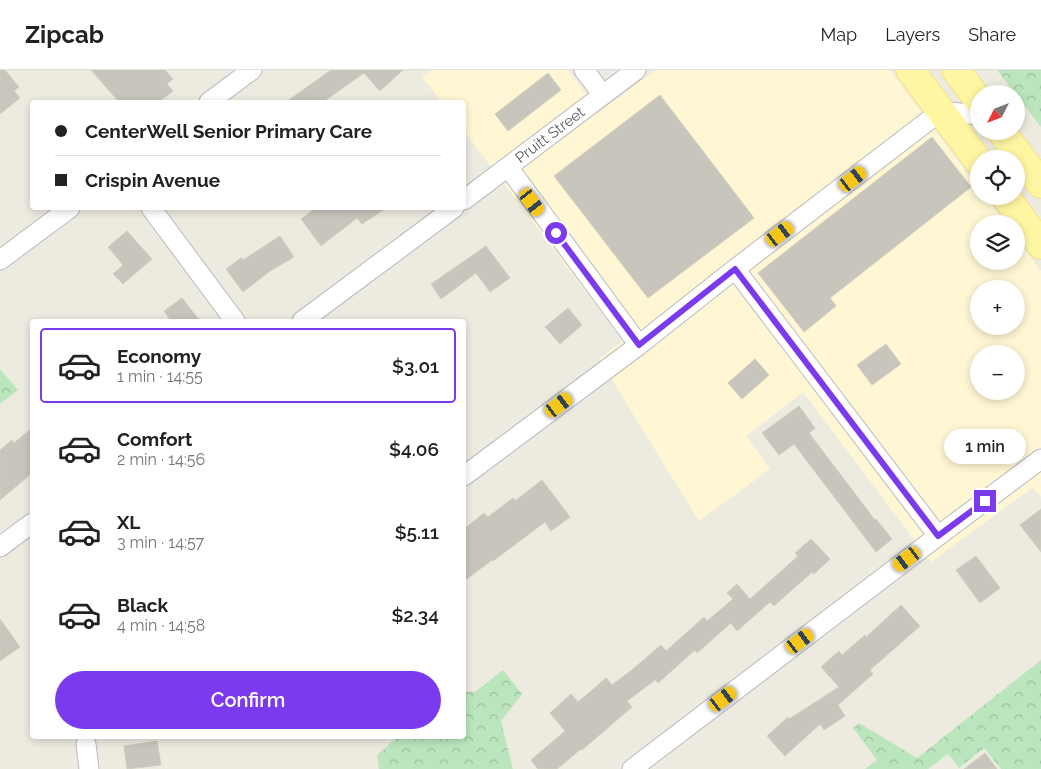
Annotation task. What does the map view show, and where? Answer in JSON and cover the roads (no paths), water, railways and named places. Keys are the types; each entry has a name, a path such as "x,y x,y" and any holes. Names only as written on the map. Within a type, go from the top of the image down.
{"main road":[{"path":"910,70 970,150"},
{"path":"956,70 970,89"},
{"path":"1008,140 1041,184"},
{"path":"1011,205 1041,245"}],"street":[{"path":"212,100 252,70"},
{"path":"584,70 603,95"},
{"name":"Pruitt Street","path":"466,198 636,70"},
{"path":"466,475 639,345 735,269 942,112 970,114"},
{"path":"508,167 639,345"},
{"path":"0,260 67,210"},
{"path":"152,210 234,319"},
{"path":"305,319 451,210"},
{"path":"735,269 938,536"},
{"path":"632,769 1041,459"},
{"path":"0,547 30,524"},
{"path":"86,744 89,769"}]}
